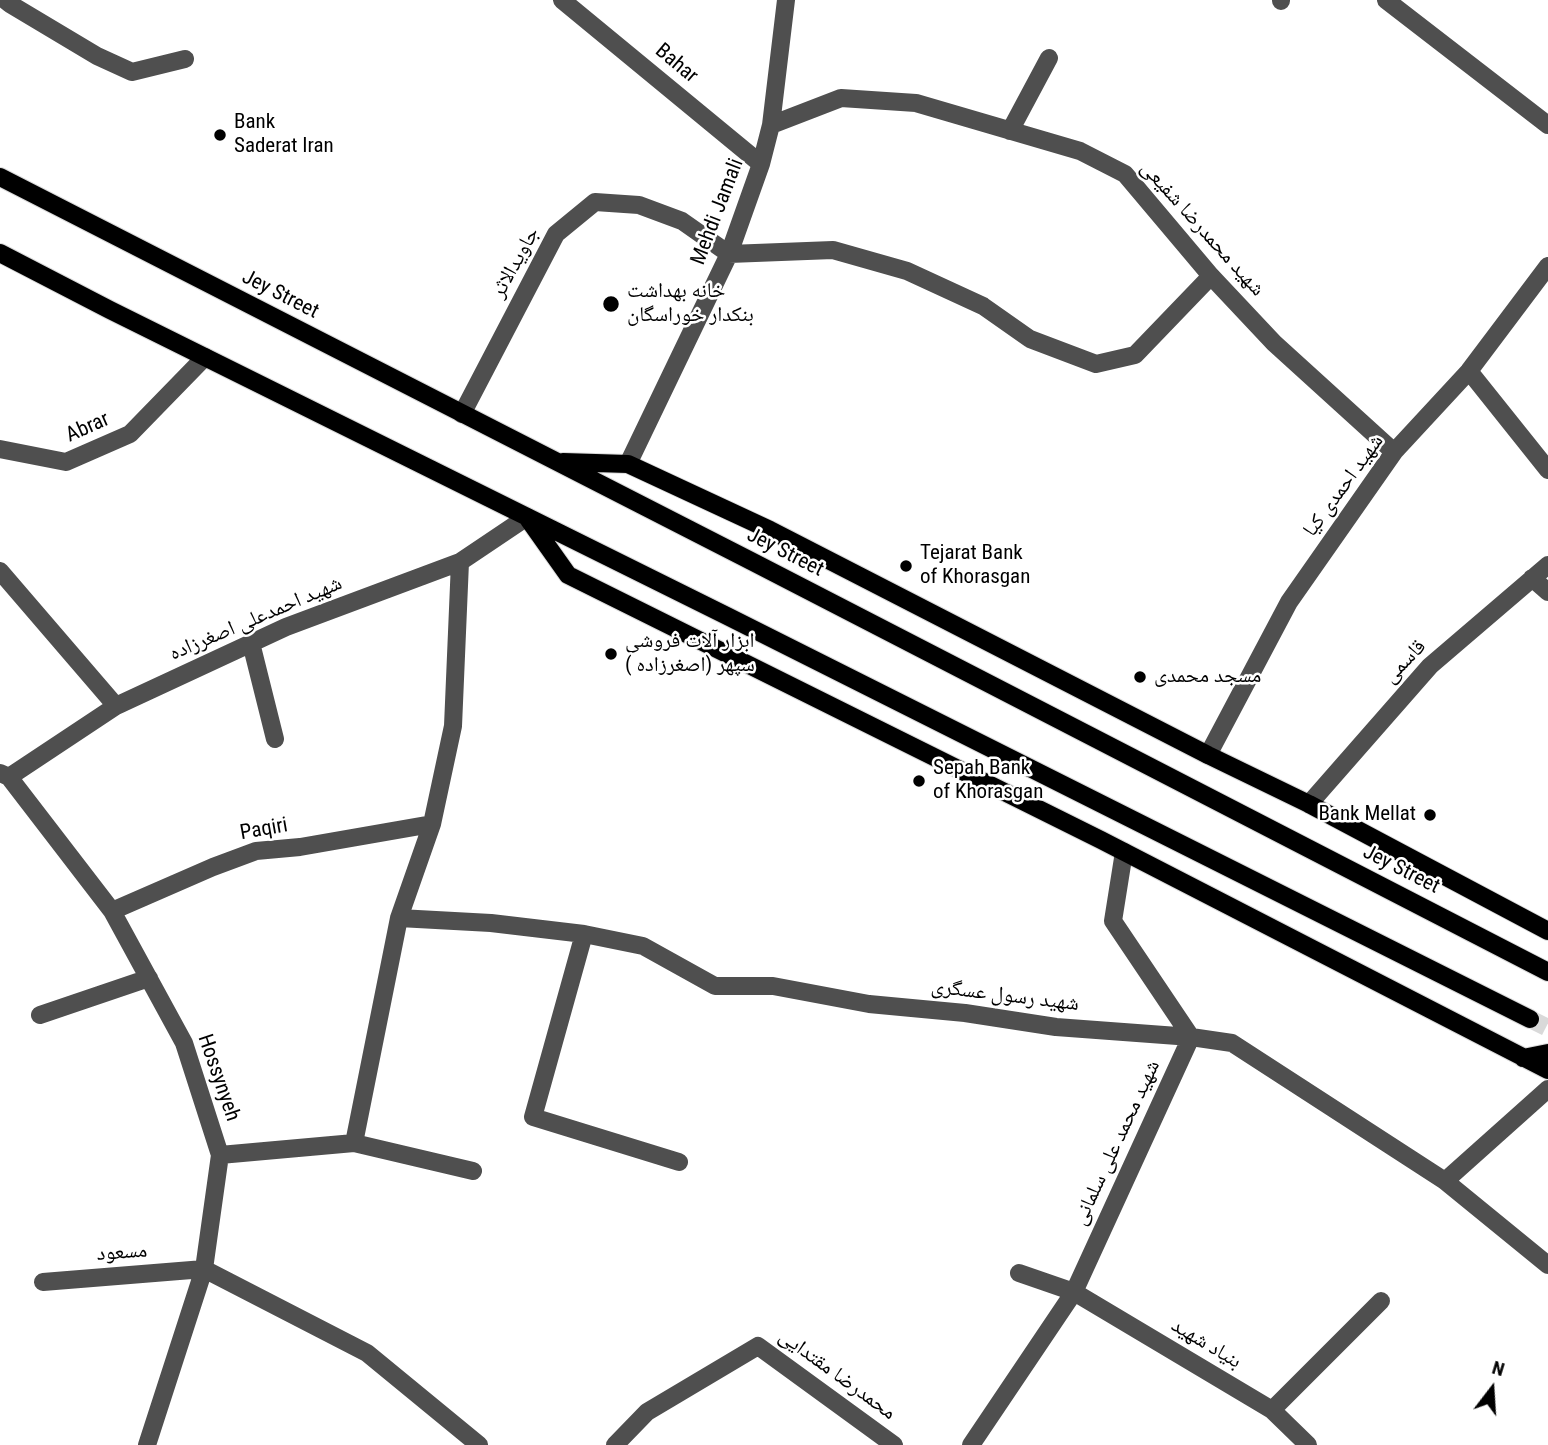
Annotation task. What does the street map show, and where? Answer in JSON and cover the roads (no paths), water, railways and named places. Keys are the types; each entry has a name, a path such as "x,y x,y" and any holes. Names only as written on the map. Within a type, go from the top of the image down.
{"main road":[{"name":"Jey Street","path":"0,177 1548,972"},
{"path":"0,253 1530,1019"},
{"path":"556,461 628,464 770,530 1309,804 1548,931"},
{"path":"527,517 569,575 1124,852 1548,1070"},
{"path":"1523,1058 1548,1053"}],"street":[{"name":"Bahar","path":"562,0 761,164"},
{"name":"Mehdi Jamali","path":"628,464 729,254 761,164 771,125 786,0"},
{"path":"1386,0 1548,125"},
{"path":"9,1 97,56 132,72 185,59"},
{"path":"1010,131 1049,58"},
{"name":"شهید محمدرضا شفیعی","path":"771,125 841,99 916,103 1080,150 1125,174 1211,276 1275,343 1395,452"},
{"name":"جاویدالاثر","path":"462,414 556,234 595,202 639,205 682,221 729,254"},
{"path":"729,254 833,250 907,271 983,306 1030,339 1096,364 1135,355 1211,276"},
{"name":"شهید احمدی کیا","path":"1208,755 1289,602 1395,452 1469,371 1548,266"},
{"name":"Abrar","path":"0,449 66,463 130,434 205,357"},
{"path":"1469,371 1548,470"},
{"name":"شهید احمدعلی اصغرزاده","path":"5,775 116,706 286,627 460,562 527,517"},
{"path":"354,1143 399,918 432,824 453,726 460,562"},
{"name":"قاسمی","path":"1309,804 1430,666 1548,565"},
{"path":"0,571 116,706"},
{"path":"1532,578 1548,592"},
{"path":"251,643 275,739"},
{"name":"Hossynyeh","path":"5,775 112,911 184,1043 220,1155 204,1269 147,1445"},
{"name":"Paqiri","path":"112,911 256,851 300,847 432,824"},
{"path":"1124,852 1114,921 1191,1037"},
{"name":"شهید رسول عسگری","path":"399,918 491,923 583,934 643,946 715,986 773,986 869,1004 965,1013 1056,1027 1191,1037 1232,1043 1445,1181 1548,1265"},
{"path":"583,934 533,1117 679,1162"},
{"path":"40,1015 149,978"},
{"name":"شهید محمد علی سلمانی","path":"971,1445 1074,1292 1191,1037"},
{"path":"1445,1181 1548,1089"},
{"path":"220,1155 354,1143 473,1171"},
{"path":"204,1269 367,1353 480,1445"},
{"name":"مسعود","path":"43,1282 204,1269"},
{"name":"بنیاد شهید","path":"1019,1273 1074,1292 1272,1410 1308,1445"},
{"path":"1272,1410 1381,1301"},
{"name":"محمدرضا مقتدایی","path":"615,1445 647,1412 758,1346 894,1445"}],"tunnel":[{"path":"1530,1019 1548,1028"}],"place":[{"name":"Bank Saderat Iran","path":"220,135"},
{"name":"خانه بهداشت بنکدار خوراسگان","path":"611,304"},
{"name":"Tejarat Bank of Khorasgan","path":"906,566"},
{"name":"ابزار آلات فروشی سپهر (اصغرزاده )","path":"611,654"},
{"name":"مسجد محمدی","path":"1140,677"},
{"name":"Sepah Bank of Khorasgan","path":"919,781"},
{"name":"Bank Mellat","path":"1430,815"}]}
